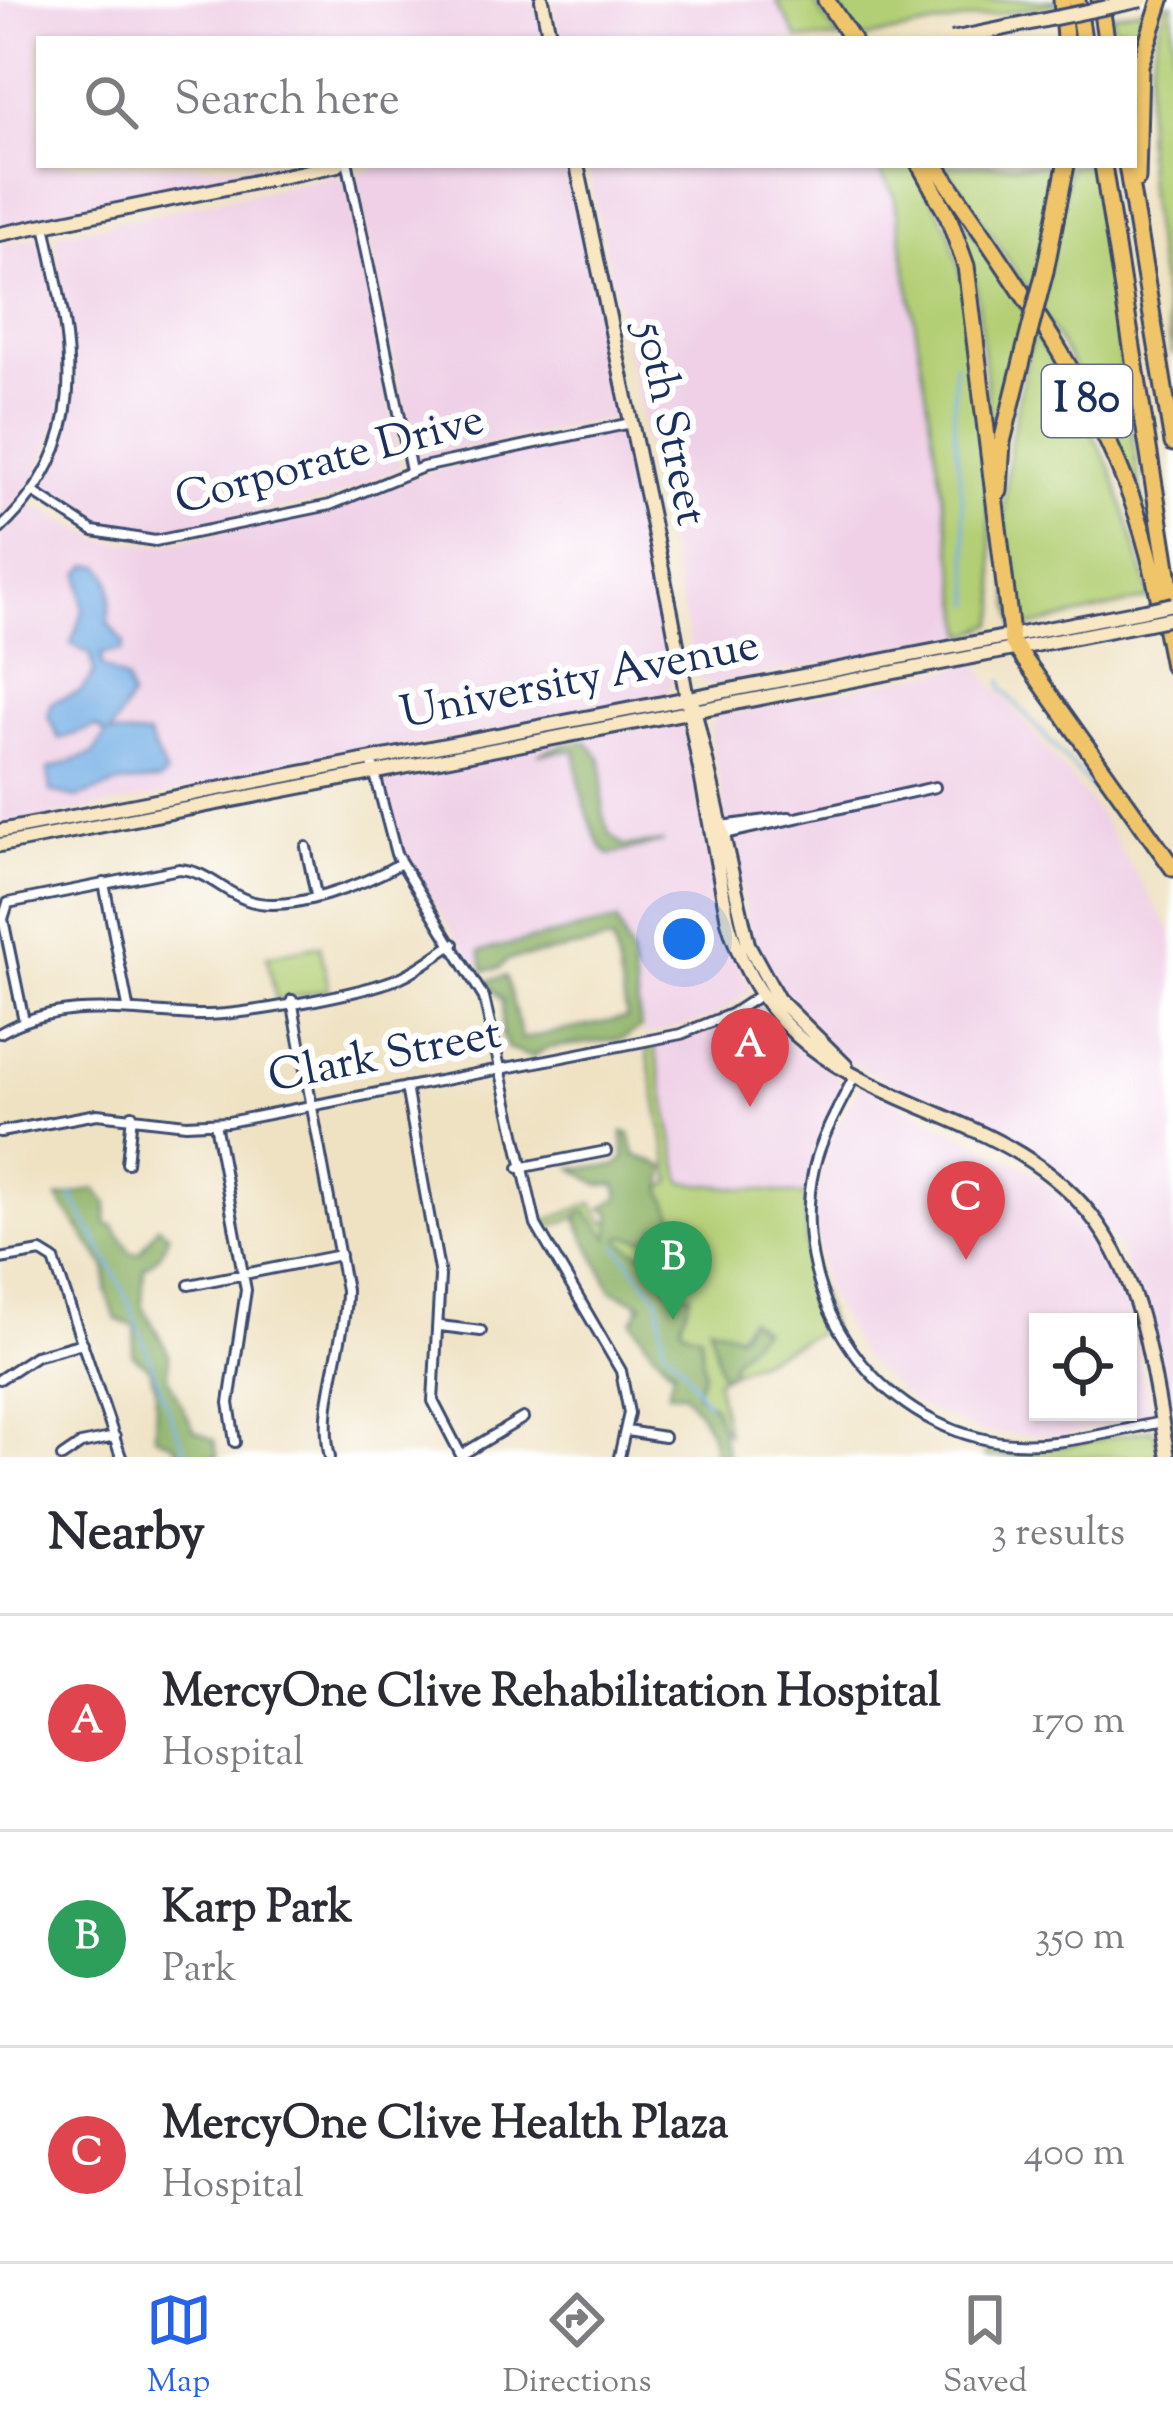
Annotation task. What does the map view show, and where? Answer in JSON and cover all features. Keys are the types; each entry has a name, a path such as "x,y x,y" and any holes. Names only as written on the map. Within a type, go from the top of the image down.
{"highway":[{"path":"1062,0 1065,36"},
{"path":"1076,0 1082,36"},
{"path":"1100,0 1106,36"},
{"name":"I 80","path":"1137,103 1140,65 1161,0"},
{"path":"826,5 850,36"},
{"name":"I 80","path":"1137,137 1143,260 1173,443"},
{"path":"922,168 948,216 967,266 1012,642 1173,868"},
{"name":"I 80","path":"938,168 1043,325 1107,440 1143,533 1173,666"},
{"path":"1003,580 1002,442 1065,168"},
{"path":"1103,168 1173,605"},
{"path":"1128,168 1143,260"}],"main road":[{"path":"542,0 549,36"},
{"path":"967,36 1142,0"},
{"path":"0,234 323,168"},
{"name":"50th Street","path":"578,168 716,831 733,939 806,1047 1023,1160 1093,1218 1132,1289 1168,1457"},
{"name":"University Avenue","path":"0,831 690,706 1147,616 1173,605"},
{"name":"University Avenue","path":"1147,616 1173,618"},
{"name":"University Avenue","path":"0,845 373,766"}],"street":[{"path":"349,168 411,471"},
{"path":"0,529 33,493 61,438 71,375 45,225"},
{"name":"Corporate Drive","path":"33,493 90,530 145,541 330,505 411,471 631,423"},
{"path":"373,766 383,818 401,863 484,998 519,1168 544,1243 621,1370 627,1431 619,1457"},
{"path":"716,831 934,787"},
{"path":"306,847 316,896"},
{"path":"24,1021 3,919 4,907 15,901 190,869 258,903 350,888 401,863"},
{"path":"104,883 128,1007"},
{"path":"0,1033 24,1021 90,1007 211,1015 292,1000 398,979 454,944"},
{"name":"Clark Street","path":"0,1132 97,1114 215,1123 313,1106 681,1034 731,1014 765,992"},
{"path":"292,1000 341,1255 346,1312 326,1426 330,1457"},
{"path":"856,1074 819,1150 809,1230 826,1306 859,1361 912,1408 988,1440 1047,1443 1162,1422"},
{"path":"406,1087 436,1244 440,1326 433,1401 462,1456 523,1418"},
{"path":"127,1163 132,1114"},
{"path":"215,1123 244,1274 245,1319 229,1403 236,1442"},
{"path":"519,1168 606,1151"},
{"path":"0,1259 32,1252 54,1260 122,1457"},
{"path":"189,1286 341,1255"},
{"path":"440,1326 481,1330"},
{"path":"0,1379 35,1356 83,1343"},
{"path":"627,1431 664,1437"},
{"path":"62,1457 81,1444 116,1436"}],"shaded area":[{"path":"0,0 542,0 549,36 36,36 36,168 323,168 0,234"},
{"path":"552,0 776,0 796,36 560,36"},
{"path":"568,168 618,408 615,418 415,460 356,179 361,171"},
{"path":"588,168 878,168 894,194 966,636 713,685 697,679"},
{"path":"337,175 347,183 401,468 325,501 144,536 92,525 46,495 44,485 66,439 76,379 55,235"},
{"path":"36,237 44,244 63,342 62,412 37,477 0,522 0,244"},
{"path":"612,433 625,443 654,579 672,682 665,697 0,827 0,536 32,504 104,541 158,545 334,509 433,470"},
{"path":"976,664 1096,809 1173,934 1173,1455 1146,1317 1118,1247 1032,1159 837,1055 781,997 749,932 710,731 716,716"},
{"path":"672,720 685,733 722,915 751,991 712,1018 645,1036 629,954 615,937 473,964 400,850 382,783 385,776"},
{"path":"759,1005 787,1036 845,1082 815,1149 805,1195 682,1182 654,1044 706,1032"},
{"path":"861,1084 1030,1170 1088,1221 1124,1283 1130,1313 1029,1313 1029,1421 1133,1421 1062,1436 982,1433 918,1406 863,1358 825,1290 814,1219 828,1142"},
{"path":"1137,1345 1152,1417 1137,1420"}],"green space":[{"path":"776,0 812,0 837,36 796,36"},
{"path":"834,0 1058,3 876,36 858,36"},
{"path":"1173,3 1173,356 1152,223 1146,135 1154,48 1166,4"},
{"path":"1151,7 1137,54 1137,36 1116,36 1112,15"},
{"path":"878,168 916,168 949,230 967,297 998,609 994,624 966,636 894,194"},
{"path":"947,168 1063,168 1033,297"},
{"path":"1068,168 1092,168 1145,520 1107,423 1040,309"},
{"path":"947,195 1028,316 994,461 976,285"},
{"path":"1035,326 1112,470 1151,598 1016,630 1004,513 1011,439"},
{"path":"587,742 601,759 604,818 614,838 624,846 664,842 609,855 596,837 585,806 576,750 538,754"},
{"path":"617,921 631,955 641,1028 621,1039 547,1048 531,1057 508,1049 502,1035 503,1001 486,981 506,976 522,1039 627,1018 613,941 507,960 500,968 484,971 480,951"},
{"path":"320,945 329,989 276,1000 267,956"},
{"path":"654,1044 682,1182 805,1195 806,1252 831,1327 716,1380 727,1433 656,1353 630,1286 585,1213 543,1230 540,1223 592,1203 605,1223 672,1182 646,1046"},
{"path":"623,1132 630,1134 635,1155 666,1167 662,1192 675,1216 673,1238 663,1241 658,1226 647,1240 622,1236 620,1241 639,1253 655,1249 666,1264 667,1288 691,1294 681,1323 684,1330 700,1334 704,1371 696,1393 714,1406 728,1457 712,1457 710,1432 684,1393 668,1393 674,1368 653,1351 632,1321 643,1304 612,1291 577,1221 580,1213 587,1212 609,1238 612,1214 602,1208 619,1197 616,1184 599,1185 573,1168 616,1166 624,1159"},
{"path":"95,1189 107,1203 106,1225 113,1225 131,1253 140,1253 158,1226 169,1234 159,1256 144,1268 142,1305 169,1354 168,1378 194,1430 214,1440 218,1457 181,1457 175,1445 155,1436 156,1387 148,1367 132,1354 136,1327 116,1319 106,1291 106,1268 58,1198"},
{"path":"749,1319 762,1329 732,1361 732,1370 721,1376 709,1325 738,1335"},
{"path":"1152,1429 1163,1457 985,1457 988,1444 1062,1447"}],"water":[{"path":"88,565 101,566 106,572 111,593 108,623 124,643 122,651 101,654 102,666 126,680 131,698 110,734 148,736 166,775 159,781 122,783 77,798 51,792 48,769 93,754 106,734 96,727 59,739 48,716 52,702 80,692 94,674 91,655 71,644 83,611 80,574"}],"waterway":[{"path":"954,363 954,427 973,605"},
{"path":"1002,680 1002,688 1125,825"},
{"path":"71,1194 128,1302 189,1457"},
{"path":"616,1245 658,1296 664,1348 708,1403"}],"place":[{"name":"MercyOne Clive Rehabilitation Hospital","path":"750,1107"},
{"name":"MercyOne Clive Health Plaza","path":"966,1260"},
{"name":"Karp Park","path":"673,1320"}]}
